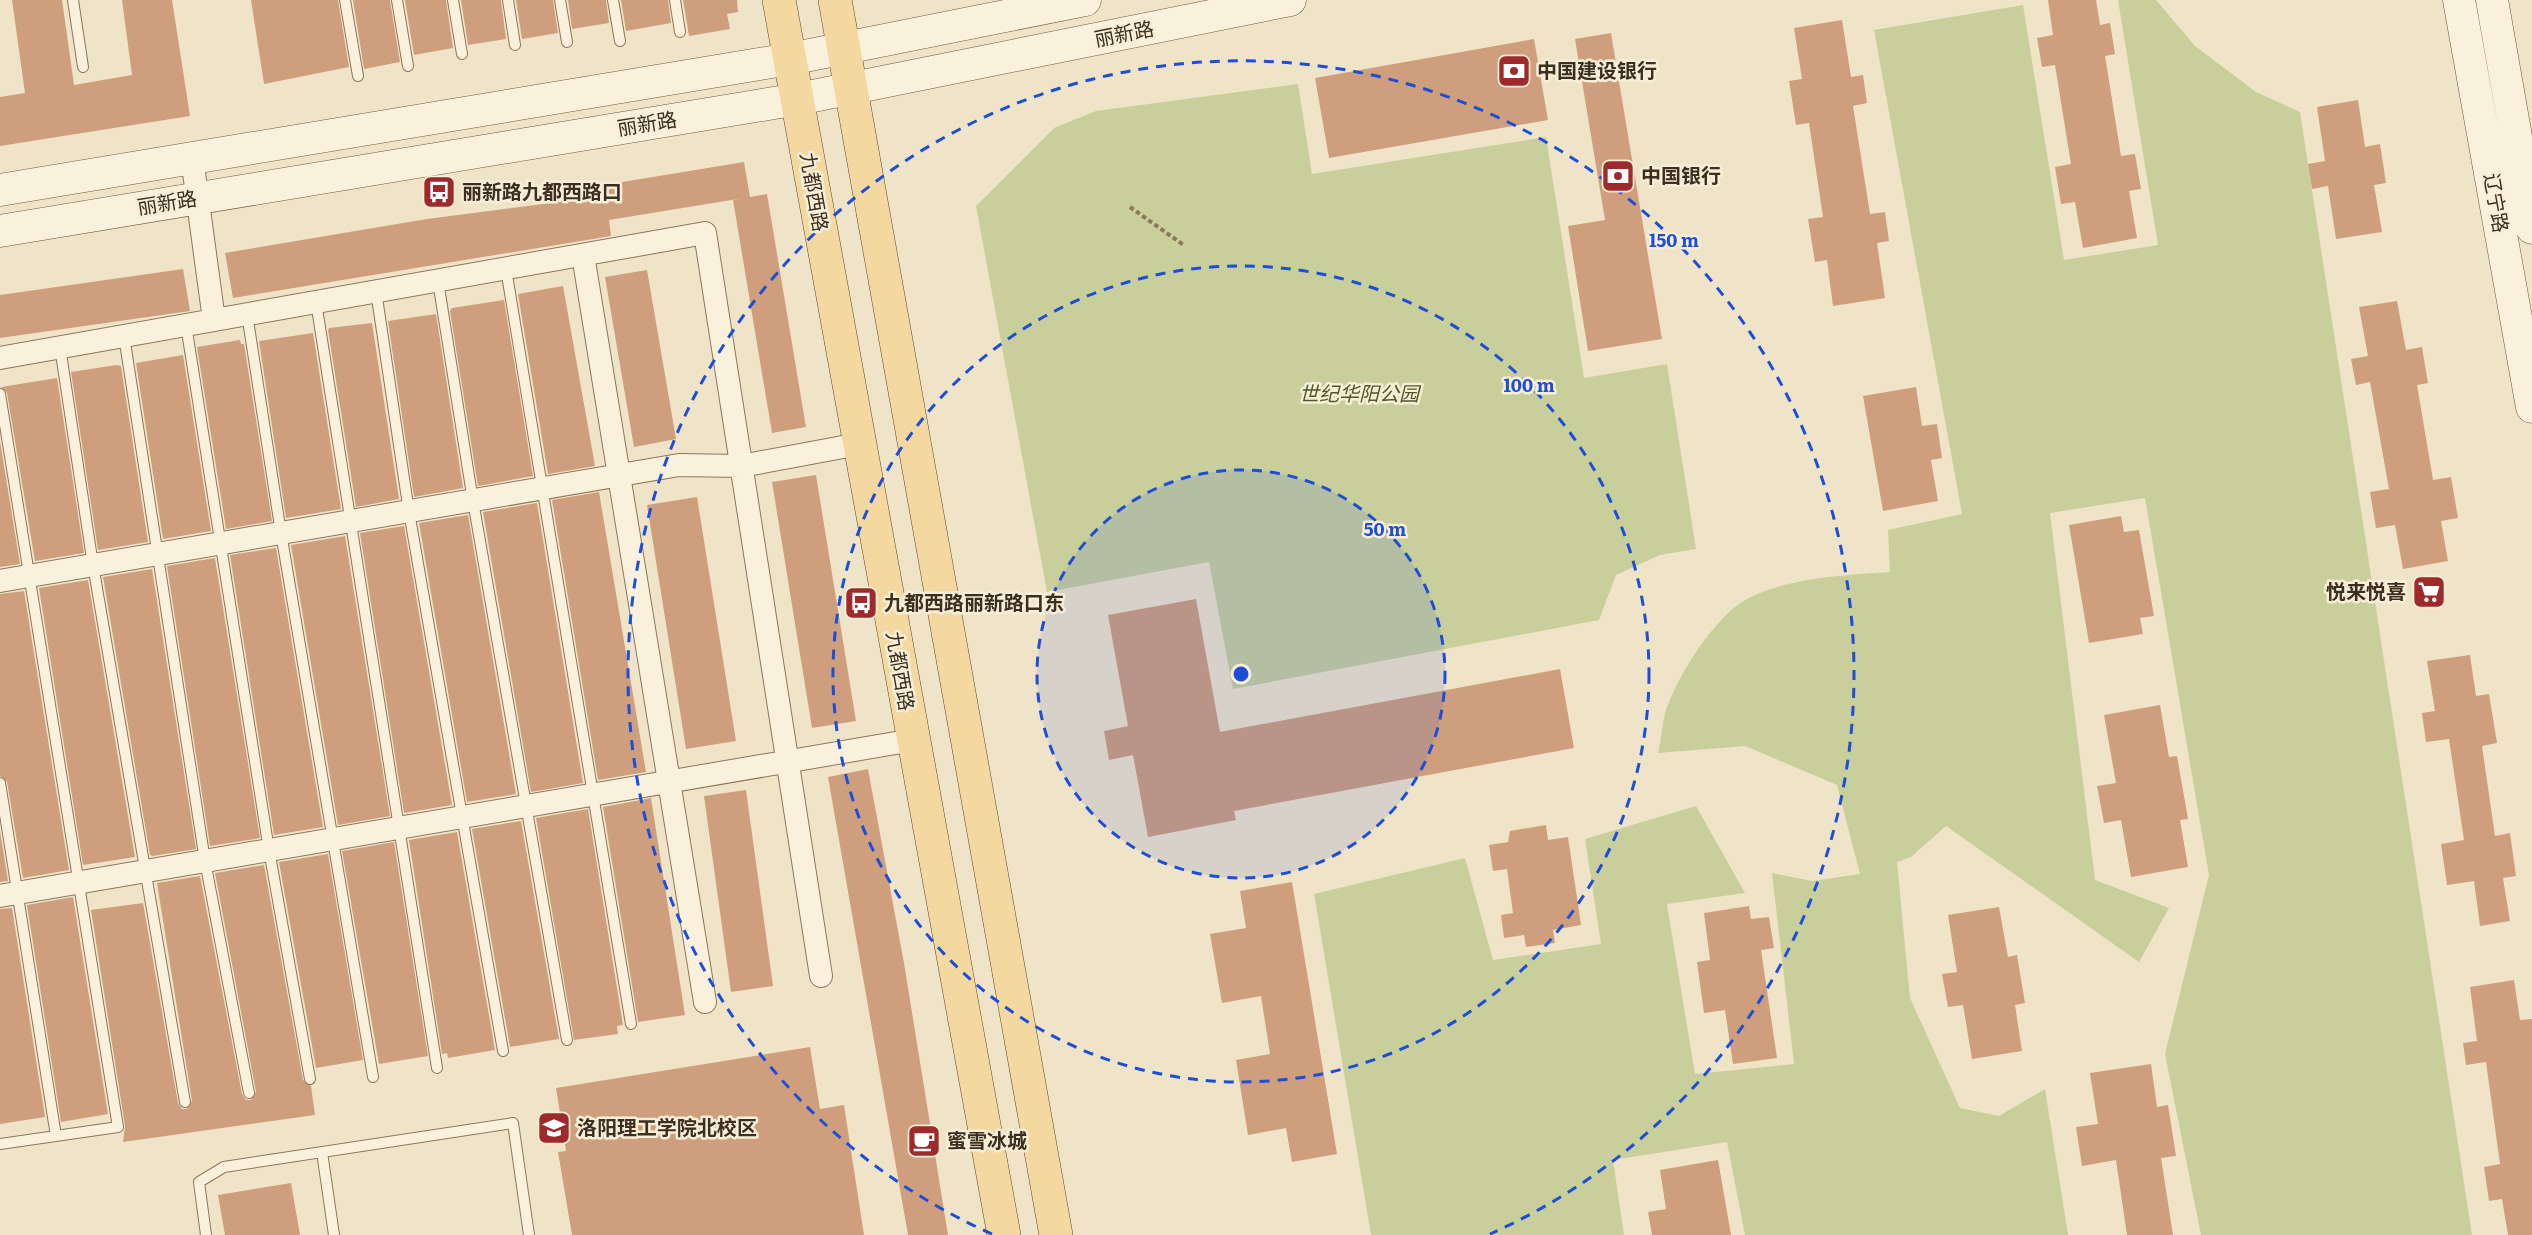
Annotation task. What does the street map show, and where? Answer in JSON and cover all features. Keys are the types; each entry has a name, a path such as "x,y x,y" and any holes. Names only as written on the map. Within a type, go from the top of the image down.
{"main road":[{"name":"九都西路","path":"779,0 1004,1235"},
{"path":"835,0 853,89 1056,1235"},
{"name":"丽新路","path":"0,190 790,59 1085,0"},
{"name":"丽新路","path":"0,231 798,99 1290,0"},
{"name":"辽宁路","path":"2459,0 2532,406"},
{"name":"辽宁路","path":"2492,0 2532,228"}],"street":[{"path":"192,158 214,320"},
{"path":"0,358 705,233 821,976"},
{"path":"583,255 705,1002"},
{"path":"0,581 679,465 741,466 859,444"},
{"path":"10,895 913,740"}],"lane":[{"path":"73,0 83,67"},
{"path":"345,0 358,76"},
{"path":"396,0 408,66"},
{"path":"453,0 462,54"},
{"path":"508,0 515,45"},
{"path":"560,0 567,42"},
{"path":"613,0 620,40"},
{"path":"675,0 680,32"},
{"path":"506,268 631,1023"},
{"path":"438,280 473,501 567,1040"},
{"path":"376,291 409,512 503,1051"},
{"path":"316,302 437,1068"},
{"path":"247,314 281,534 373,1077"},
{"path":"186,325 269,850 310,1079"},
{"path":"124,336 205,861 249,1093"},
{"path":"60,347 93,565 184,1102"},
{"path":"0,394 118,1127 0,1144"},
{"path":"0,783 10,895 56,1136"},
{"path":"206,1235 199,1182 224,1167 513,1123 529,1235"},
{"path":"321,1152 334,1235"}],"path":[{"path":"1130,207 1185,246"}],"green space":[{"path":"2118,0 2156,0 2195,46 2256,92 2300,112 2472,1235 2201,1235 2165,1054 2209,875 2145,498 2050,513 2095,880 2169,908 2139,962 1946,826 1911,857 1897,862 1910,998 1960,1108 1999,1116 2045,1089 2068,1235 1745,1235 1727,1142 1613,1160 1624,1235 1371,1235 1314,894 1465,858 1493,960 1601,944 1585,839 1696,806 1745,893 1667,904 1695,1074 1794,1064 1772,873 1812,881 1860,874 1837,785 1745,746 1658,753 1665,713 1677,684 1695,653 1717,625 1739,604 1772,588 1792,583 1890,572 1888,530 1962,514 1874,30 2023,5 2064,260 2158,245"},
{"name":"世纪华阳公园","path":"1298,84 1312,174 1546,137 1584,378 1667,364 1696,549 1660,555 1616,575 1599,620 1233,689 1209,562 1047,592 976,206 1054,128 1096,111"}],"building":[{"path":"12,0 62,0 74,85 132,75 122,0 172,0 190,116 0,146 0,97 25,93"},
{"path":"251,0 338,0 349,67 264,84"},
{"path":"353,0 390,0 400,62 364,69"},
{"path":"405,0 446,0 453,48 414,55"},
{"path":"461,0 501,0 506,39 468,45"},
{"path":"516,0 553,0 558,33 522,39"},
{"path":"568,0 606,0 609,23 572,29"},
{"path":"621,0 668,0 671,23 626,31"},
{"path":"683,0 737,0 738,12 727,14 730,29 689,36"},
{"path":"2048,0 2096,0 2100,25 2110,23 2115,54 2105,56 2121,156 2135,154 2141,189 2129,191 2137,238 2083,248 2075,202 2061,204 2055,167 2071,164 2055,65 2042,67 2037,38 2053,35"},
{"path":"1842,20 1851,77 1863,75 1867,103 1853,106 1870,214 1885,212 1889,241 1877,243 1885,298 1833,306 1827,260 1815,262 1808,219 1823,217 1809,123 1796,125 1789,81 1802,79 1794,28"},
{"path":"1611,33 1662,339 1588,351 1568,226 1605,220 1575,39"},
{"path":"1534,39 1548,120 1329,158 1315,78"},
{"path":"2358,100 2365,147 2380,144 2386,183 2374,185 2382,232 2336,239 2328,186 2312,189 2308,164 2325,161 2317,107"},
{"path":"744,162 750,197 609,220 611,236 233,298 225,253 427,219 606,196 604,185"},
{"path":"767,194 806,427 772,433 733,200"},
{"path":"183,269 190,311 0,338 0,295"},
{"path":"647,270 676,439 634,447 605,277"},
{"path":"563,286 595,466 548,474 518,294"},
{"path":"504,300 533,476 478,486 450,311 452,308"},
{"path":"2397,301 2406,350 2422,347 2428,383 2417,385 2433,480 2451,477 2458,518 2441,521 2448,561 2403,569 2395,525 2376,528 2370,492 2389,489 2370,382 2356,385 2351,359 2368,356 2359,307"},
{"path":"436,314 463,488 414,497 388,321"},
{"path":"372,323 399,499 356,507 328,330 329,328"},
{"path":"313,333 341,509 286,518 259,341"},
{"path":"240,340 241,344 244,344 272,521 226,529 197,347"},
{"path":"183,355 211,531 163,539 136,363"},
{"path":"121,366 148,542 98,550 71,372"},
{"path":"57,378 84,553 35,561 7,393 1,387"},
{"path":"1916,387 1922,426 1937,424 1942,458 1931,460 1938,501 1883,511 1863,396"},
{"path":"0,441 20,564 0,567"},
{"path":"816,475 856,721 812,728 772,482"},
{"path":"599,492 646,772 598,780 552,500"},
{"path":"697,497 736,741 686,749 647,505"},
{"path":"537,503 583,783 531,792 483,512"},
{"path":"468,515 516,794 467,802 419,523"},
{"path":"2121,516 2124,532 2139,530 2154,616 2140,618 2143,634 2089,643 2069,525"},
{"path":"404,526 452,805 404,813 360,533"},
{"path":"345,536 390,816 338,825 291,545"},
{"path":"276,548 323,827 274,835 230,555"},
{"path":"215,558 260,838 210,846 167,566"},
{"path":"152,569 196,849 153,856 150,855 103,577"},
{"path":"88,580 135,857 83,865 39,588"},
{"path":"24,591 69,870 23,878 7,782 0,776 0,594"},
{"path":"1196,599 1220,732 1560,669 1574,748 1234,811 1236,820 1148,837 1133,755 1109,760 1104,731 1128,726 1108,615"},
{"path":"2470,655 2476,696 2489,694 2497,743 2482,746 2495,836 2510,833 2516,876 2503,878 2510,921 2480,926 2474,881 2447,885 2441,844 2464,840 2449,739 2426,742 2422,713 2435,711 2427,661"},
{"path":"2160,705 2169,757 2177,756 2188,819 2180,820 2188,867 2131,877 2121,820 2104,823 2097,786 2116,783 2104,715"},
{"path":"868,769 904,963 948,1235 908,1235 828,777"},
{"path":"746,790 773,986 731,992 704,796"},
{"path":"651,798 685,1015 638,1022 603,807"},
{"path":"588,809 623,1025 617,1026 618,1034 574,1040 536,818"},
{"path":"521,821 559,1039 510,1047 472,829"},
{"path":"1546,825 1548,840 1568,837 1581,925 1553,930 1555,943 1526,947 1524,935 1504,938 1501,915 1513,913 1507,869 1493,871 1489,845 1508,842 1510,831"},
{"path":"0,831 8,881 0,882"},
{"path":"457,832 495,1050 448,1058 447,1053 442,1054 409,840"},
{"path":"394,842 428,1056 379,1064 342,851"},
{"path":"328,854 363,1060 316,1068 279,862"},
{"path":"264,865 303,1080 311,1086 315,1115 123,1142 125,1126 91,910 143,903 178,1103 182,1109 187,1109 192,1101 157,883 200,876 242,1094 246,1100 251,1100 256,1092 215,873"},
{"path":"1292,882 1337,1154 1292,1162 1286,1128 1248,1135 1236,1060 1270,1054 1261,996 1222,1003 1210,934 1246,928 1240,891"},
{"path":"73,897 108,1114 61,1122 27,905"},
{"path":"1749,906 1751,919 1769,917 1774,948 1761,950 1777,1058 1733,1064 1725,1010 1704,1013 1697,962 1710,960 1704,913"},
{"path":"1999,907 2008,957 2017,955 2025,1003 2015,1005 2022,1051 1972,1059 1963,1005 1948,1007 1942,974 1957,972 1948,915"},
{"path":"12,908 45,1117 0,1124 0,909"},
{"path":"2514,980 2520,1020 2532,1019 2532,1235 2508,1235 2502,1199 2489,1201 2484,1167 2500,1164 2486,1062 2466,1065 2463,1043 2477,1041 2470,987"},
{"path":"810,1047 820,1109 844,1105 864,1235 572,1235 558,1152 566,1151 556,1088"},
{"path":"2151,1064 2157,1107 2168,1105 2176,1156 2161,1158 2173,1235 2127,1235 2116,1160 2082,1166 2076,1127 2098,1124 2090,1073"},
{"path":"1718,1160 1731,1235 1652,1235 1648,1212 1666,1209 1660,1170"},
{"path":"291,1183 300,1235 225,1235 218,1195"}],"place":[{"name":"中国建设银行","path":"1514,71"},
{"name":"中国银行","path":"1618,176"},
{"name":"丽新路九都西路口","path":"439,192"},
{"name":"悦来悦喜","path":"2429,592"},
{"name":"九都西路丽新路口东","path":"861,603"},
{"name":"洛阳理工学院北校区","path":"554,1128"},
{"name":"蜜雪冰城","path":"924,1141"}]}
